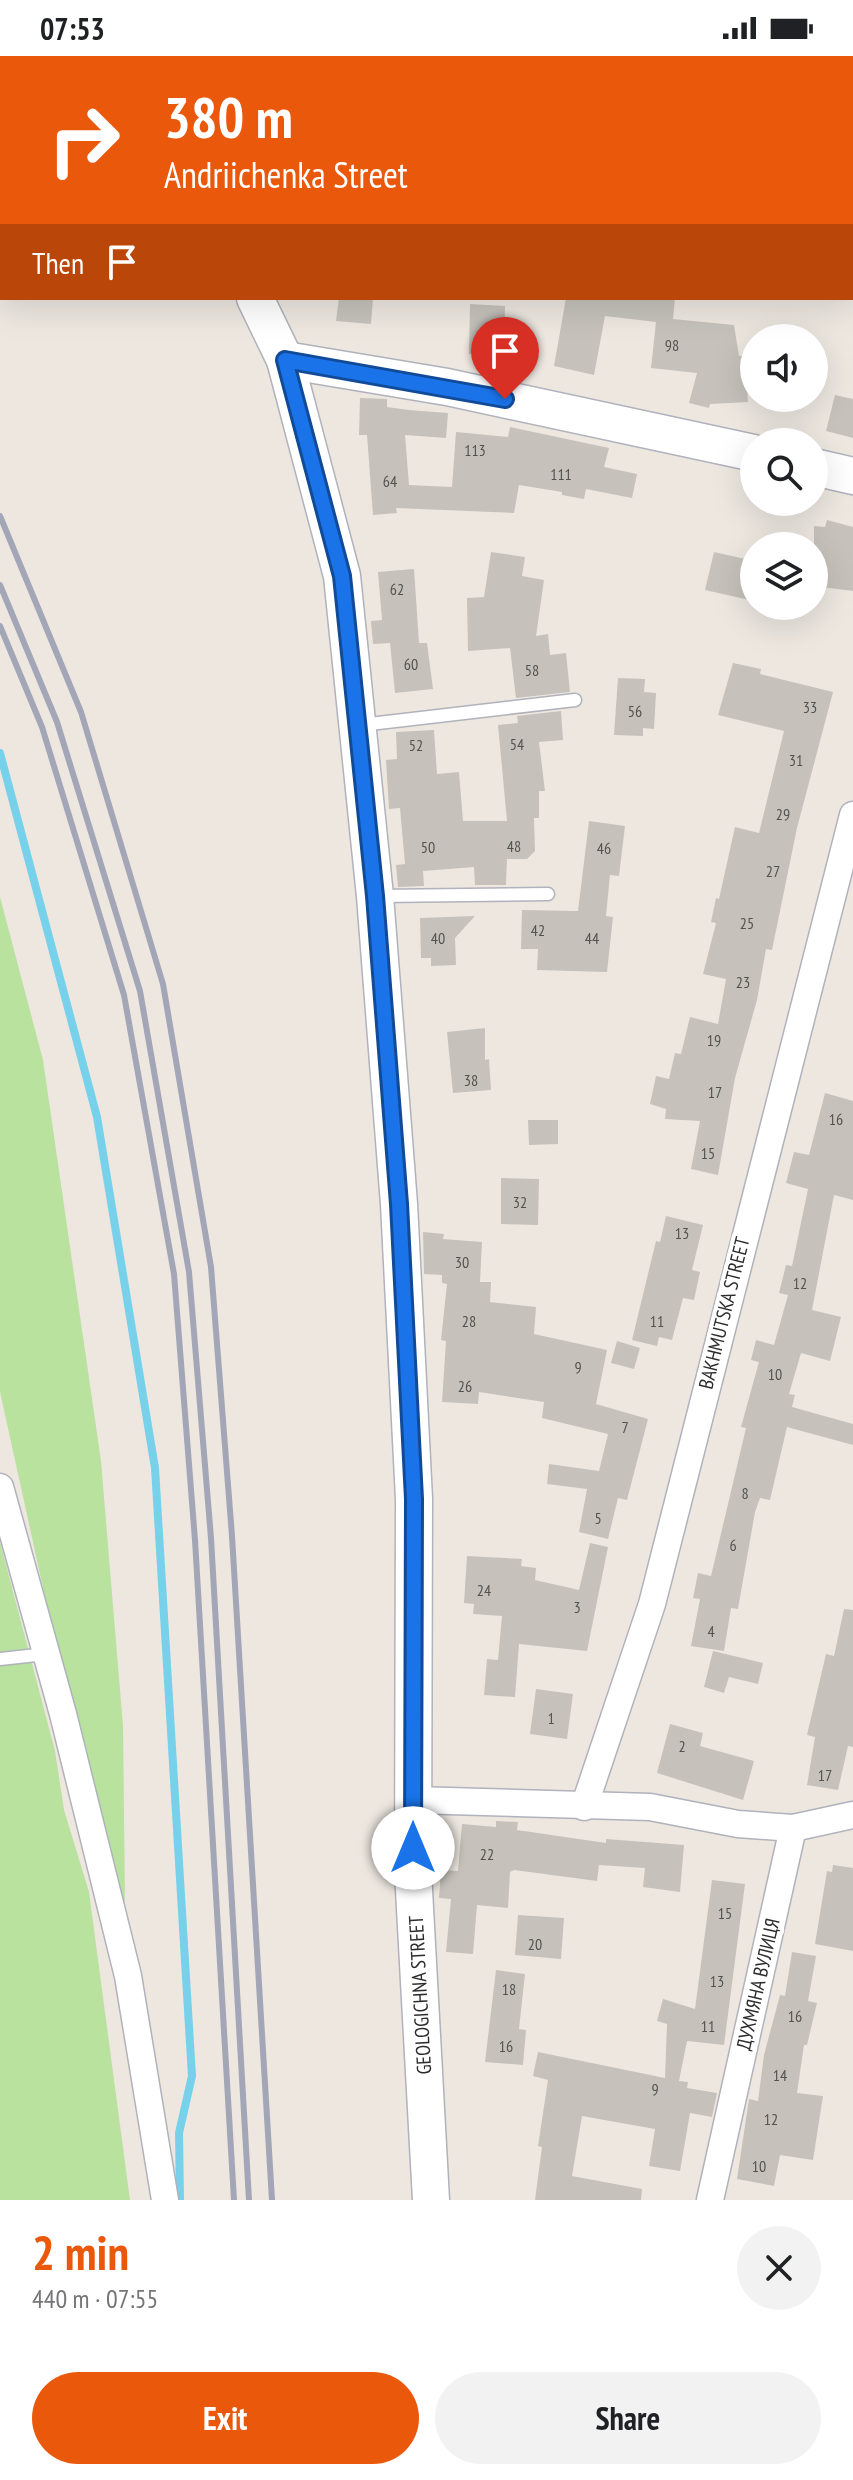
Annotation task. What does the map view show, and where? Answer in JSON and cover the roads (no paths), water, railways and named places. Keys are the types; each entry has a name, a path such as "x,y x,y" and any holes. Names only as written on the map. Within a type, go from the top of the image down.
{"street":[{"name":"GEOLOGICHNA STREET","path":"256,300 285,360 342,576 375,896 399,1204 414,1499 413,1872 431,2200"},
{"path":"285,360 447,387 740,450"},
{"path":"828,470 853,476"},
{"name":"BAKHMUTSKA STREET","path":"584,1807 652,1604 853,815"},
{"path":"1,1497 46,1654 128,1976 165,2200"},
{"path":"413,1800 650,1807 738,1824 793,1828 853,1815"},
{"name":"ДУХМЯНА ВУЛИЦЯ","path":"710,2200 793,1828"}],"lane":[{"path":"357,725 575,700"},
{"path":"375,896 548,894"},
{"path":"0,1659 46,1654"}],"waterway":[{"path":"0,753 97,1117 155,1468 192,2076 179,2133 180,2200"}],"railway":[{"path":"0,516 81,712 163,984 211,1267 232,1536 272,2200"},
{"path":"0,585 57,722 140,991 189,1272 211,1538 249,2200"},
{"path":"0,626 42,727 124,995 174,1274 195,1540 234,2200"}]}
